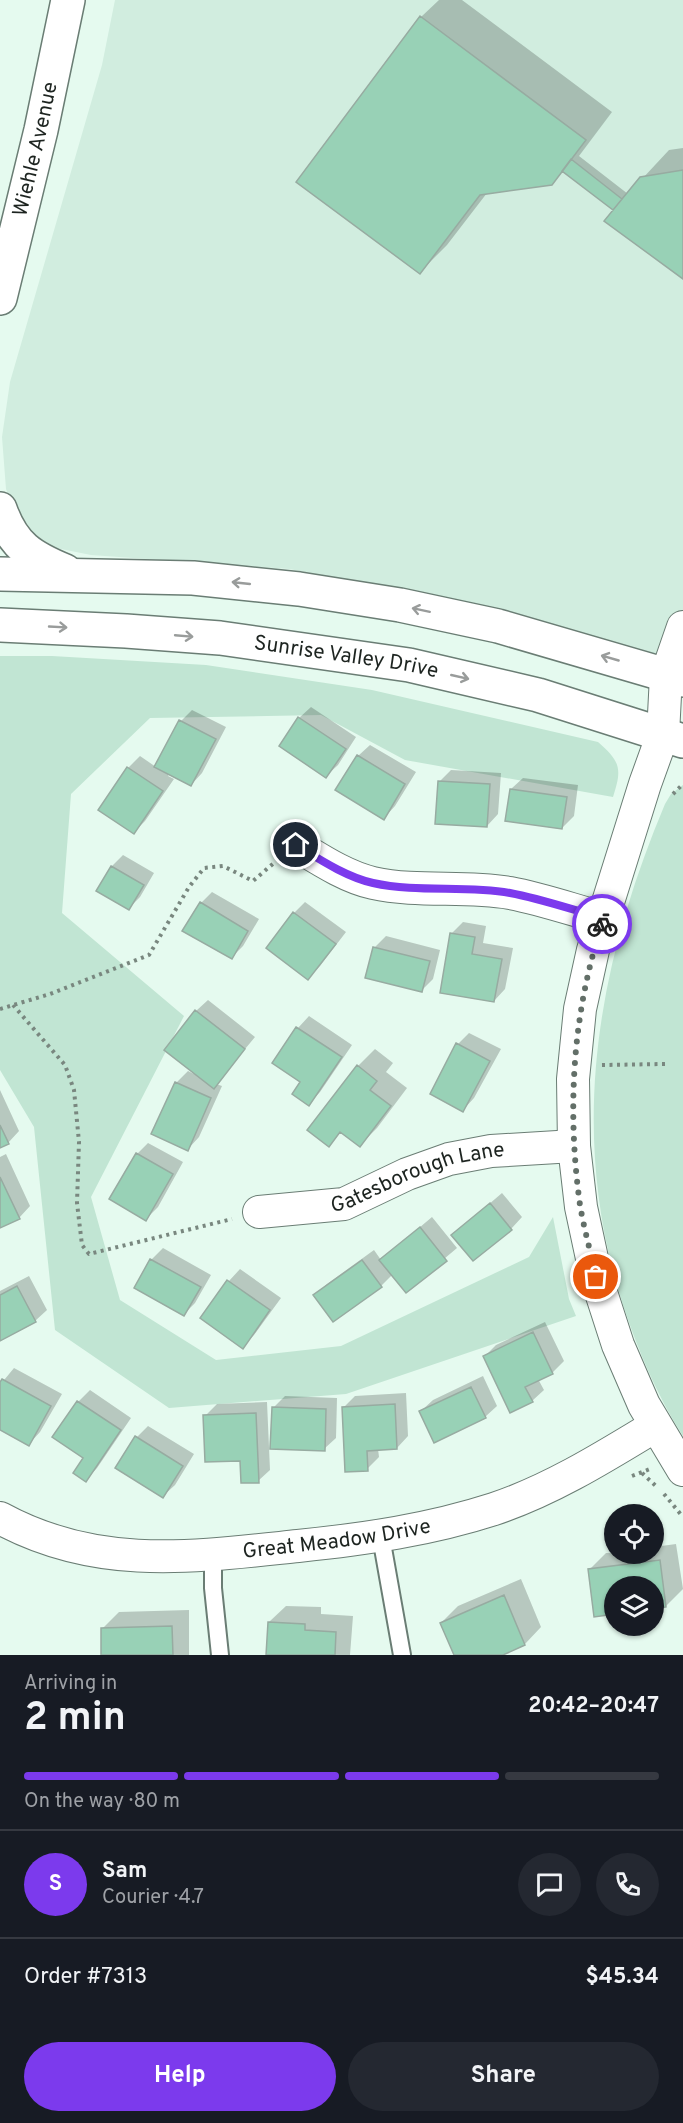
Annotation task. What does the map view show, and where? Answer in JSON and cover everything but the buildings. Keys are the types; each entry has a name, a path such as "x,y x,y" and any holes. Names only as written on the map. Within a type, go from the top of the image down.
{"main road":[{"name":"Wiehle Avenue","path":"0,298 41,130 68,0"},
{"path":"0,509 23,549 39,560 75,575"},
{"path":"0,574 193,578 299,589 498,626 674,678"},
{"name":"Sunrise Valley Drive","path":"0,625 126,631 220,639 409,665 538,695 673,738"}],"street":[{"path":"673,738 674,678 683,627"},
{"path":"683,709 673,738 645,784 593,950 580,1010 573,1079 574,1146 581,1207 596,1277 618,1346 655,1426 683,1470"},
{"path":"296,845 342,871 372,883 511,893 603,918"},
{"name":"Gatesborough Lane","path":"259,1212 344,1204 407,1174 449,1159 491,1151 574,1146"},
{"name":"Great Meadow Drive","path":"0,1518 13,1526 61,1543 106,1553 152,1558 213,1555 381,1537 434,1527 496,1509 554,1484 655,1426"}],"lane":[{"path":"381,1537 402,1655"},
{"path":"213,1555 213,1588 220,1655"}],"path":[{"path":"671,797 683,784"},
{"path":"0,1009 50,994 149,955 189,887 204,868 223,866 253,881 296,845"},
{"path":"13,1005 65,1065 74,1090 79,1142 77,1203 82,1245 89,1254 259,1212"},
{"path":"599,1056 598,1065 665,1064"}],"shaded area":[{"path":"115,0 683,0 683,666 432,595 289,569 91,555 56,548 22,527 6,489 2,437 10,382 102,65"},
{"path":"0,656 52,656 206,665 372,690 598,742 611,755 618,767 618,779 613,797 405,760 321,715 150,718 71,794 62,913 184,1016 91,1197 120,1300 216,1360 341,1346 529,1257 553,1217 569,1299 576,1316 346,1394 169,1408 55,1330 34,1127 0,1070"},
{"path":"683,785 683,1436 650,1374 624,1308 607,1243 597,1179 594,1116 597,1053 607,990 621,928 641,866 665,804 671,794"}],"way so far":[{"path":"596,1277 581,1207 576,1167 573,1079 580,1010 593,950 602,924"}],"route":[{"path":"296,845 353,876 372,883 511,893 603,918 602,924"}]}
